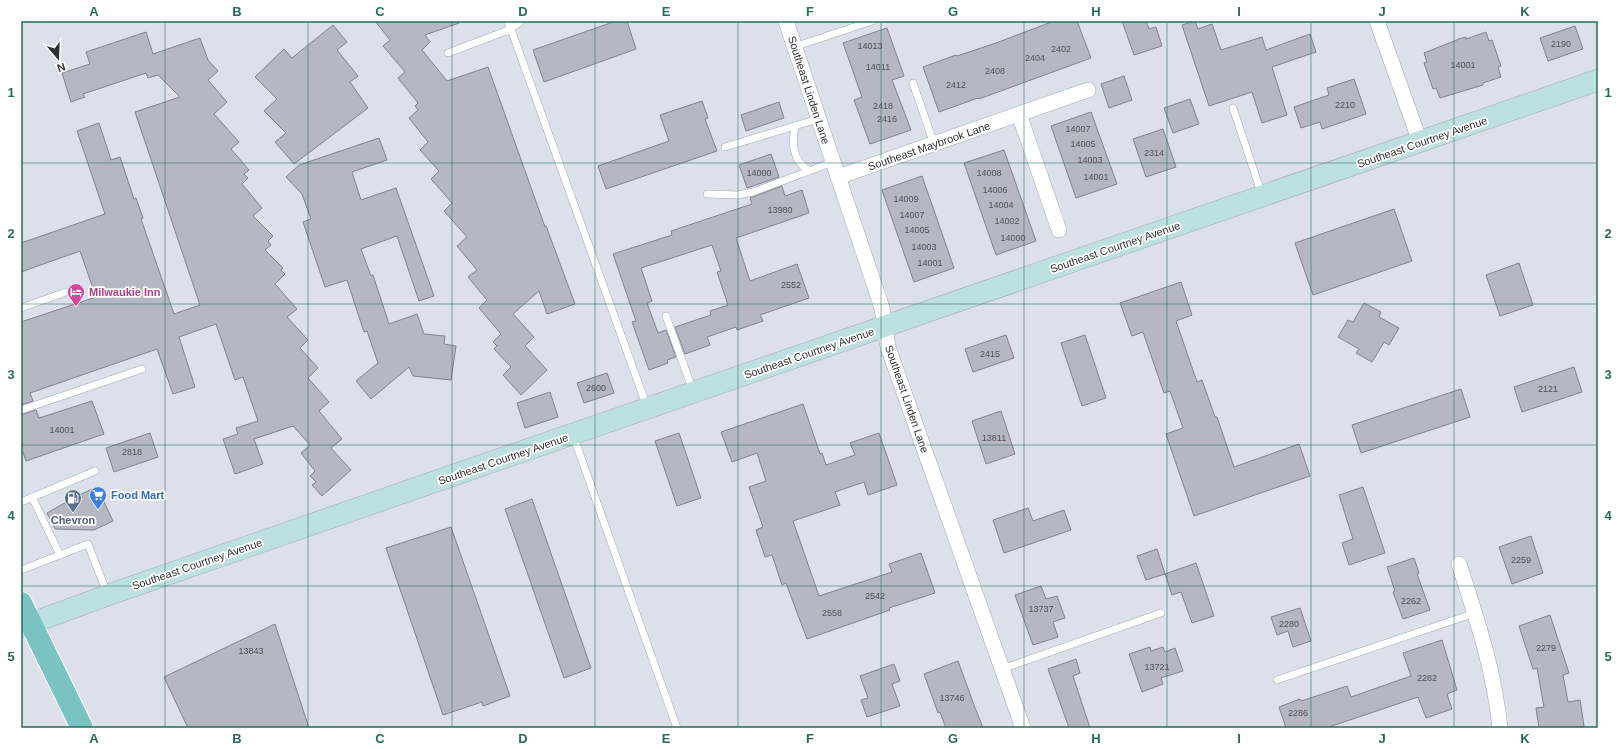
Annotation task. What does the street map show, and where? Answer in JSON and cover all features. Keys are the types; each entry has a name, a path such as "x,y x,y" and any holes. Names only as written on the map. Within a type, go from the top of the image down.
{"main road":[{"path":"21,603 26,625 82,728"}],"street":[{"name":"Southeast Linden Lane","path":"786,21 882,308 888,347 1023,728"},
{"path":"1377,21 1420,142"},
{"name":"Southeast Courtney Avenue","path":"26,625 108,595 1598,80"},
{"name":"Southeast Maybrook Lane","path":"838,177 1088,90"},
{"path":"1019,114 1059,230"},
{"path":"1459,564 1493,678 1500,728"}],"lane":[{"path":"508,21 648,409"},
{"path":"448,53 511,29 522,21"},
{"path":"794,47 872,21"},
{"path":"913,83 934,144"},
{"path":"1233,108 1263,197"},
{"path":"725,147 818,119"},
{"path":"795,126 793,140 794,154 803,167 809,171"},
{"path":"707,194 738,195 753,192 833,162"},
{"path":"21,308 66,292"},
{"path":"666,316 693,394"},
{"path":"21,410 142,369"},
{"path":"573,435 677,728"},
{"path":"21,502 94,471"},
{"path":"32,497 60,555"},
{"path":"21,570 88,544 108,595"},
{"path":"1002,669 1161,613"},
{"path":"1277,680 1474,613"}],"building":[{"path":"375,21 459,21 459,23 425,35 430,42 422,50 447,81 488,67 545,227 546,226 575,304 547,314 539,291 513,314 534,337 525,346 547,370 521,395 503,375 511,367 494,349 497,346 493,342 501,334 479,308 487,300 468,277 477,270 457,246 467,237 444,211 452,203 431,179 439,171 420,150 428,142 409,118 418,110 415,106 418,103 398,78 405,72 383,46 390,40"},
{"path":"616,21 627,21 636,49 544,82 533,50"},
{"path":"1054,21 1077,21 1091,58 939,112 923,67 996,43"},
{"path":"1122,21 1146,21 1149,29 1156,27 1162,46 1134,55"},
{"path":"1195,21 1198,29 1212,24 1221,50 1262,37 1266,50 1310,34 1316,52 1272,67 1287,115 1262,123 1252,92 1209,106 1182,25"},
{"path":"333,25 347,42 337,50 358,76 350,82 368,108 294,164 275,142 286,133 264,111 277,99 255,77 284,49 292,58"},
{"path":"1575,26 1583,49 1548,61 1540,38"},
{"path":"887,28 904,76 892,80 911,130 870,144 854,100 862,97 843,43"},
{"path":"146,32 153,54 200,38 208,60 218,71 208,80 227,102 214,114 239,142 231,149 249,170 244,174 248,178 242,184 262,208 253,216 273,236 268,241 271,245 265,250 283,268 281,270 285,274 275,284 297,309 287,317 308,340 300,348 318,368 308,378 329,402 319,411 342,439 331,448 351,470 322,496 312,485 316,482 310,476 315,471 301,453 310,445 293,426 254,439 263,464 235,474 223,439 238,434 236,428 258,421 243,377 235,380 216,324 179,337 195,387 173,394 157,349 30,393 33,401 21,405 21,322 96,297 80,251 21,272 21,243 105,214 77,131 99,123 111,160 120,157 134,199 136,198 143,218 141,219 174,314 200,305 135,112 180,97 158,75 148,78 146,73 83,94 85,97 71,102 62,73 90,64 86,52"},
{"path":"1486,32 1489,41 1492,40 1501,66 1498,67 1501,77 1483,83 1483,85 1440,98 1436,88 1433,89 1424,63 1427,62 1424,53 1459,39 1466,37 1466,39"},
{"path":"1124,76 1132,100 1109,108 1101,84"},
{"path":"1354,79 1366,114 1322,129 1320,122 1301,128 1294,107 1329,95 1327,88"},
{"path":"1190,99 1199,124 1173,133 1164,108"},
{"path":"702,101 708,118 705,119 717,151 606,189 598,166 669,141 660,115"},
{"path":"779,102 784,118 746,131 741,115"},
{"path":"1091,112 1117,184 1076,198 1051,126"},
{"path":"1163,129 1176,167 1146,177 1133,139"},
{"path":"379,138 387,160 352,172 361,200 396,188 434,296 419,301 397,236 361,249 371,276 373,275 389,324 417,314 424,334 445,336 444,344 456,346 451,380 413,376 409,367 371,399 356,381 378,363 367,331 364,332 347,280 325,287 303,222 311,219 302,194 286,177 299,165"},
{"path":"1004,150 1036,241 996,255 964,163"},
{"path":"771,154 779,177 747,188 739,165"},
{"path":"922,176 954,268 914,282 882,190"},
{"path":"782,186 785,196 802,190 809,213 736,238 750,281 797,264 809,298 760,315 763,321 737,330 736,327 707,337 710,345 685,354 675,327 711,315 710,311 728,305 717,272 721,271 712,245 641,268 652,301 647,303 658,333 666,330 676,357 667,360 668,363 649,370 632,322 636,321 613,254 672,235 671,231 752,204 750,198"},
{"path":"1394,209 1412,261 1313,295 1295,243"},
{"path":"1519,263 1533,305 1500,316 1486,275"},
{"path":"1181,282 1192,315 1176,321 1197,382 1202,380 1215,417 1217,417 1234,467 1299,444 1310,476 1194,516 1166,434 1183,428 1170,391 1164,393 1143,332 1132,336 1120,303"},
{"path":"1364,303 1381,312 1379,317 1399,328 1389,345 1384,342 1372,362 1356,353 1359,349 1338,337 1348,320 1353,322"},
{"path":"1006,335 1014,358 973,372 965,349"},
{"path":"1085,335 1106,398 1082,406 1061,343"},
{"path":"1574,367 1582,392 1522,412 1514,387"},
{"path":"607,373 614,393 584,403 577,383"},
{"path":"1461,389 1470,417 1361,453 1352,425"},
{"path":"550,392 558,417 525,428 517,403"},
{"path":"92,401 104,434 26,461 21,447 21,415 36,410 39,418"},
{"path":"803,404 820,454 822,453 826,465 855,455 850,443 879,433 897,485 868,495 864,482 835,492 840,505 793,521 819,596 892,572 889,564 921,553 935,593 889,608 890,610 807,639 786,583 782,585 772,555 765,557 756,530 763,527 749,487 766,481 757,453 732,462 721,432"},
{"path":"1001,411 1015,454 986,464 972,421"},
{"path":"150,433 158,457 114,472 106,448"},
{"path":"679,433 701,498 677,506 655,441"},
{"path":"97,487 113,521 94,530 55,529 47,513 77,496"},
{"path":"1363,487 1385,553 1349,565 1342,543 1353,539 1339,495"},
{"path":"532,499 591,668 564,678 505,509"},
{"path":"1028,508 1033,521 1064,510 1071,530 1004,553 993,520"},
{"path":"451,527 510,696 483,706 482,702 443,715 386,548"},
{"path":"1531,536 1543,573 1512,584 1499,547"},
{"path":"1157,549 1165,574 1146,580 1137,556"},
{"path":"1414,558 1419,573 1417,574 1430,610 1403,619 1393,592 1395,591 1387,567"},
{"path":"1196,563 1214,616 1192,623 1181,592 1172,595 1165,574"},
{"path":"1041,586 1046,599 1057,596 1065,618 1053,622 1058,637 1033,645 1015,595"},
{"path":"1300,608 1311,641 1293,647 1288,631 1277,635 1271,617"},
{"path":"1550,615 1569,673 1563,675 1568,702 1580,700 1584,726 1575,728 1539,728 1536,708 1544,707 1537,668 1533,669 1519,626"},
{"path":"275,624 309,728 188,728 164,677"},
{"path":"1442,640 1457,690 1447,694 1452,709 1426,718 1418,697 1326,728 1286,728 1279,707 1300,699 1301,701 1347,686 1351,697 1411,676 1403,653"},
{"path":"1150,647 1151,651 1163,647 1165,652 1175,648 1183,671 1161,678 1163,684 1142,692 1129,654"},
{"path":"1076,659 1080,673 1073,676 1090,728 1069,728 1048,669"},
{"path":"958,661 983,728 946,728 940,712 938,713 924,674"},
{"path":"894,664 900,681 892,684 900,706 867,717 861,700 868,698 860,676"}],"place":[{"name":"Milwaukie Inn","path":"76,307"},
{"name":"Food Mart","path":"98,510"},
{"name":"Chevron","path":"73,513"}]}
